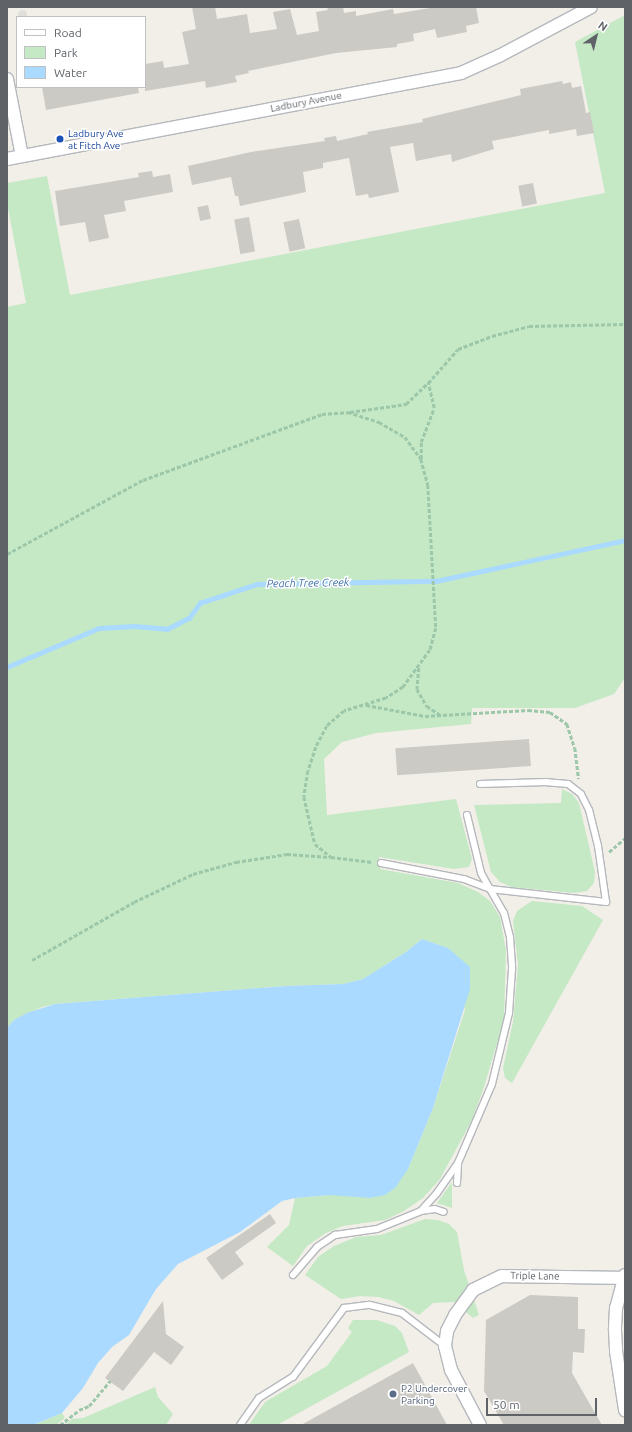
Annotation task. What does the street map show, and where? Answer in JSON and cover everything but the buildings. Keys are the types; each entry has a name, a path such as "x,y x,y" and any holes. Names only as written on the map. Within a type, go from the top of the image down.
{"street":[{"name":"Ladbury Avenue","path":"7,159 461,72 499,56 591,7"},
{"path":"7,79 22,156"},
{"name":"Triple Lane","path":"445,1346 447,1331 454,1314 473,1290 502,1276 624,1276"},
{"path":"624,1276 616,1308 615,1330 616,1351 625,1410"},
{"path":"445,1346 451,1370 480,1425"}],"lane":[{"path":"381,863 464,879 490,889 606,902 601,864 589,810 581,794 568,784 547,782 480,784"},
{"path":"293,1275 317,1247 335,1235 377,1229 421,1210 437,1193 458,1163 492,1084 509,1013 512,969 510,937 504,913 481,873 467,815"},
{"path":"457,1183 458,1163"},
{"path":"421,1210 444,1212"},
{"path":"240,1425 259,1398 293,1377 344,1308 370,1304 402,1313 445,1346"}],"path":[{"path":"7,554 143,480 322,414 406,404 458,349 492,336 529,326 625,324"},
{"path":"331,857 315,844 308,822 304,796 308,771 316,747 328,726 344,711 365,705 403,688 430,650 437,615 428,485 421,460 421,442 434,408 428,382"},
{"path":"348,412 379,422 404,437 421,460"},
{"path":"419,667 418,689 427,706 443,716"},
{"path":"365,705 425,716 528,710 550,712 567,724 575,748 581,794"},
{"path":"601,864 610,851 625,838"},
{"path":"32,960 134,902 193,874 236,862 288,854 381,863"},
{"path":"60,1425 79,1410 89,1406 110,1381"}],"shaded area":[{"path":"20,10 24,10 26,12 26,16 18,16 18,12"}],"green space":[{"path":"625,15 625,678 614,694 575,708 472,708 471,724 376,733 342,742 324,759 327,815 456,799 472,859 469,867 454,869 379,857 380,869 458,883 478,892 490,901 500,917 506,951 504,1020 484,1087 472,1120 440,1179 423,1198 404,1211 385,1220 343,1226 326,1233 307,1246 293,1266 267,1247 289,1225 295,1198 330,1195 408,1169 433,1108 465,1010 448,948 422,939 406,952 363,979 343,984 286,986 55,1004 42,1007 14,1020 7,1028 7,307 26,303 7,203 7,183 47,176 70,295 605,193 575,42"},
{"path":"562,789 572,794 579,803 595,872 594,883 587,891 574,893 511,887 500,882 491,872 474,805 561,803"},
{"path":"532,901 582,906 603,920 512,1083 505,1078 503,1068 513,1022 518,965 513,921 517,911"},
{"path":"452,1182 452,1208 437,1203"},
{"path":"425,1219 438,1220 449,1224 457,1232 464,1270 479,1315 473,1318 454,1302 433,1303 419,1315 394,1301 378,1297 360,1296 341,1299 305,1275 318,1257 334,1246 356,1237 381,1235"},
{"path":"353,1320 377,1320 395,1326 402,1333 409,1352 277,1425 249,1425 265,1402 327,1366 352,1332 348,1328"},
{"path":"155,1387 158,1397 173,1414 166,1425 65,1425 72,1419 83,1418"},
{"path":"62,1413 65,1418 56,1425 33,1425"}],"water":[{"path":"422,939 448,948 470,967 470,989 433,1108 408,1169 395,1188 385,1195 370,1198 330,1195 295,1198 282,1201 240,1232 178,1264 156,1289 129,1335 112,1347 98,1363 83,1388 62,1413 33,1425 7,1424 7,1028 14,1020 27,1013 55,1004 286,986 343,984 363,979 406,952"}],"waterway":[{"name":"Peach Tree Creek","path":"7,667 99,628 135,626 167,629 189,618 200,603 257,584 436,581 625,540"}],"place":[{"name":"Ladbury Ave at Fitch Ave","path":"60,139"},
{"name":"P2 Undercover Parking","path":"393,1394"}]}
